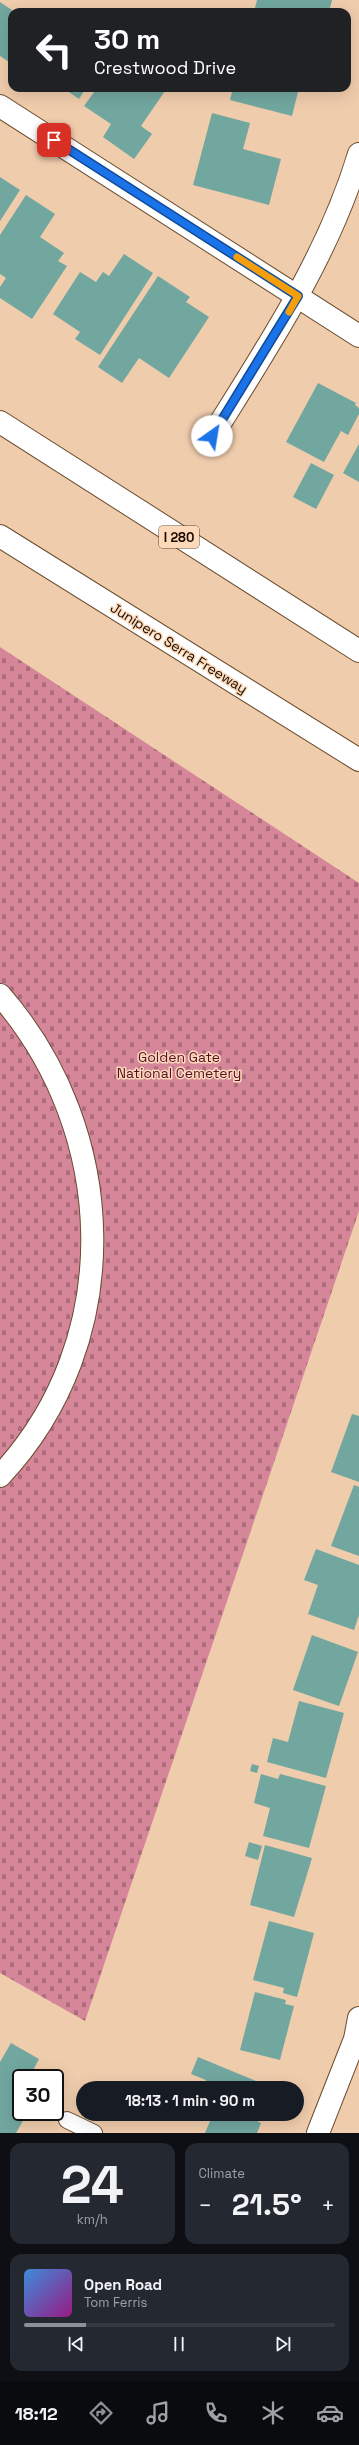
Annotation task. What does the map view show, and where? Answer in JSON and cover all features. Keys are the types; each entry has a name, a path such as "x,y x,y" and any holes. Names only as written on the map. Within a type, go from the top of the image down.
{"main road":[{"path":"0,106 359,336"},
{"path":"212,436 298,296 335,222 359,154"},
{"name":"I 280","path":"0,422 359,651"},
{"name":"Junipero Serra Freeway","path":"0,536 359,760"},
{"path":"0,995 35,1040 65,1098 85,1159 93,1227 92,1261 88,1294 71,1358 44,1417 27,1444 0,1476"},
{"path":"318,2133 355,2039 359,2018"}],"lane":[{"path":"67,2120 94,2133"}],"green space":[{"name":"Golden Gate National Cemetery","path":"0,647 359,883 359,1211 85,2021 0,1973"}],"building":[{"path":"257,0 332,0 330,8 255,8"},
{"path":"0,2 9,8 8,61 0,56"},
{"path":"69,92 83,92 79,99"},
{"path":"94,92 164,92 141,126 152,134 134,159 103,137 111,124 84,106"},
{"path":"232,92 298,92 292,116 230,100"},
{"path":"212,113 250,123 243,149 281,159 269,205 193,185"},
{"path":"0,177 20,190 0,221"},
{"path":"26,195 55,214 40,237 64,253 58,261 67,266 32,319 0,298 0,287 6,278 0,274 0,235"},
{"path":"124,254 153,273 100,355 75,339 80,332 53,314 80,272 96,282 103,272 109,276"},
{"path":"158,276 190,297 186,302 209,317 169,378 139,358 122,383 98,367"},
{"path":"318,383 356,403 355,405 359,408 359,414 348,435 341,431 324,462 286,442"},
{"path":"359,444 359,482 343,473"},
{"path":"311,463 334,475 316,509 293,497"},
{"path":"352,1414 359,1416 359,1482 331,1472"},
{"path":"354,1485 359,1487 359,1556 331,1546"},
{"path":"316,1549 359,1565 359,1615 354,1630 308,1614 318,1585 304,1580"},
{"path":"312,1635 358,1652 339,1706 293,1690"},
{"path":"299,1701 344,1713 326,1778 267,1762 273,1738 288,1742"},
{"path":"252,1764 259,1766 257,1773 250,1771"},
{"path":"261,1774 278,1779 280,1774 326,1786 309,1848 263,1836 270,1808 254,1803"},
{"path":"249,1842 262,1846 258,1860 245,1856"},
{"path":"265,1845 312,1858 294,1917 250,1905"},
{"path":"269,1921 314,1933 297,1997 283,1993 284,1988 253,1980"},
{"path":"255,1992 286,2000 285,2004 294,2006 280,2060 240,2050"},
{"path":"11,2043 39,2059 34,2069 12,2069 12,2121 23,2121 16,2133 0,2133 0,2062"},
{"path":"198,2057 256,2081 206,2081 191,2074"},
{"path":"210,2121 258,2121 261,2123 257,2133 205,2133"}],"slow traffic":[{"path":"237,257 298,296 289,312"}],"route":[{"path":"54,140 298,296 212,436"}]}
